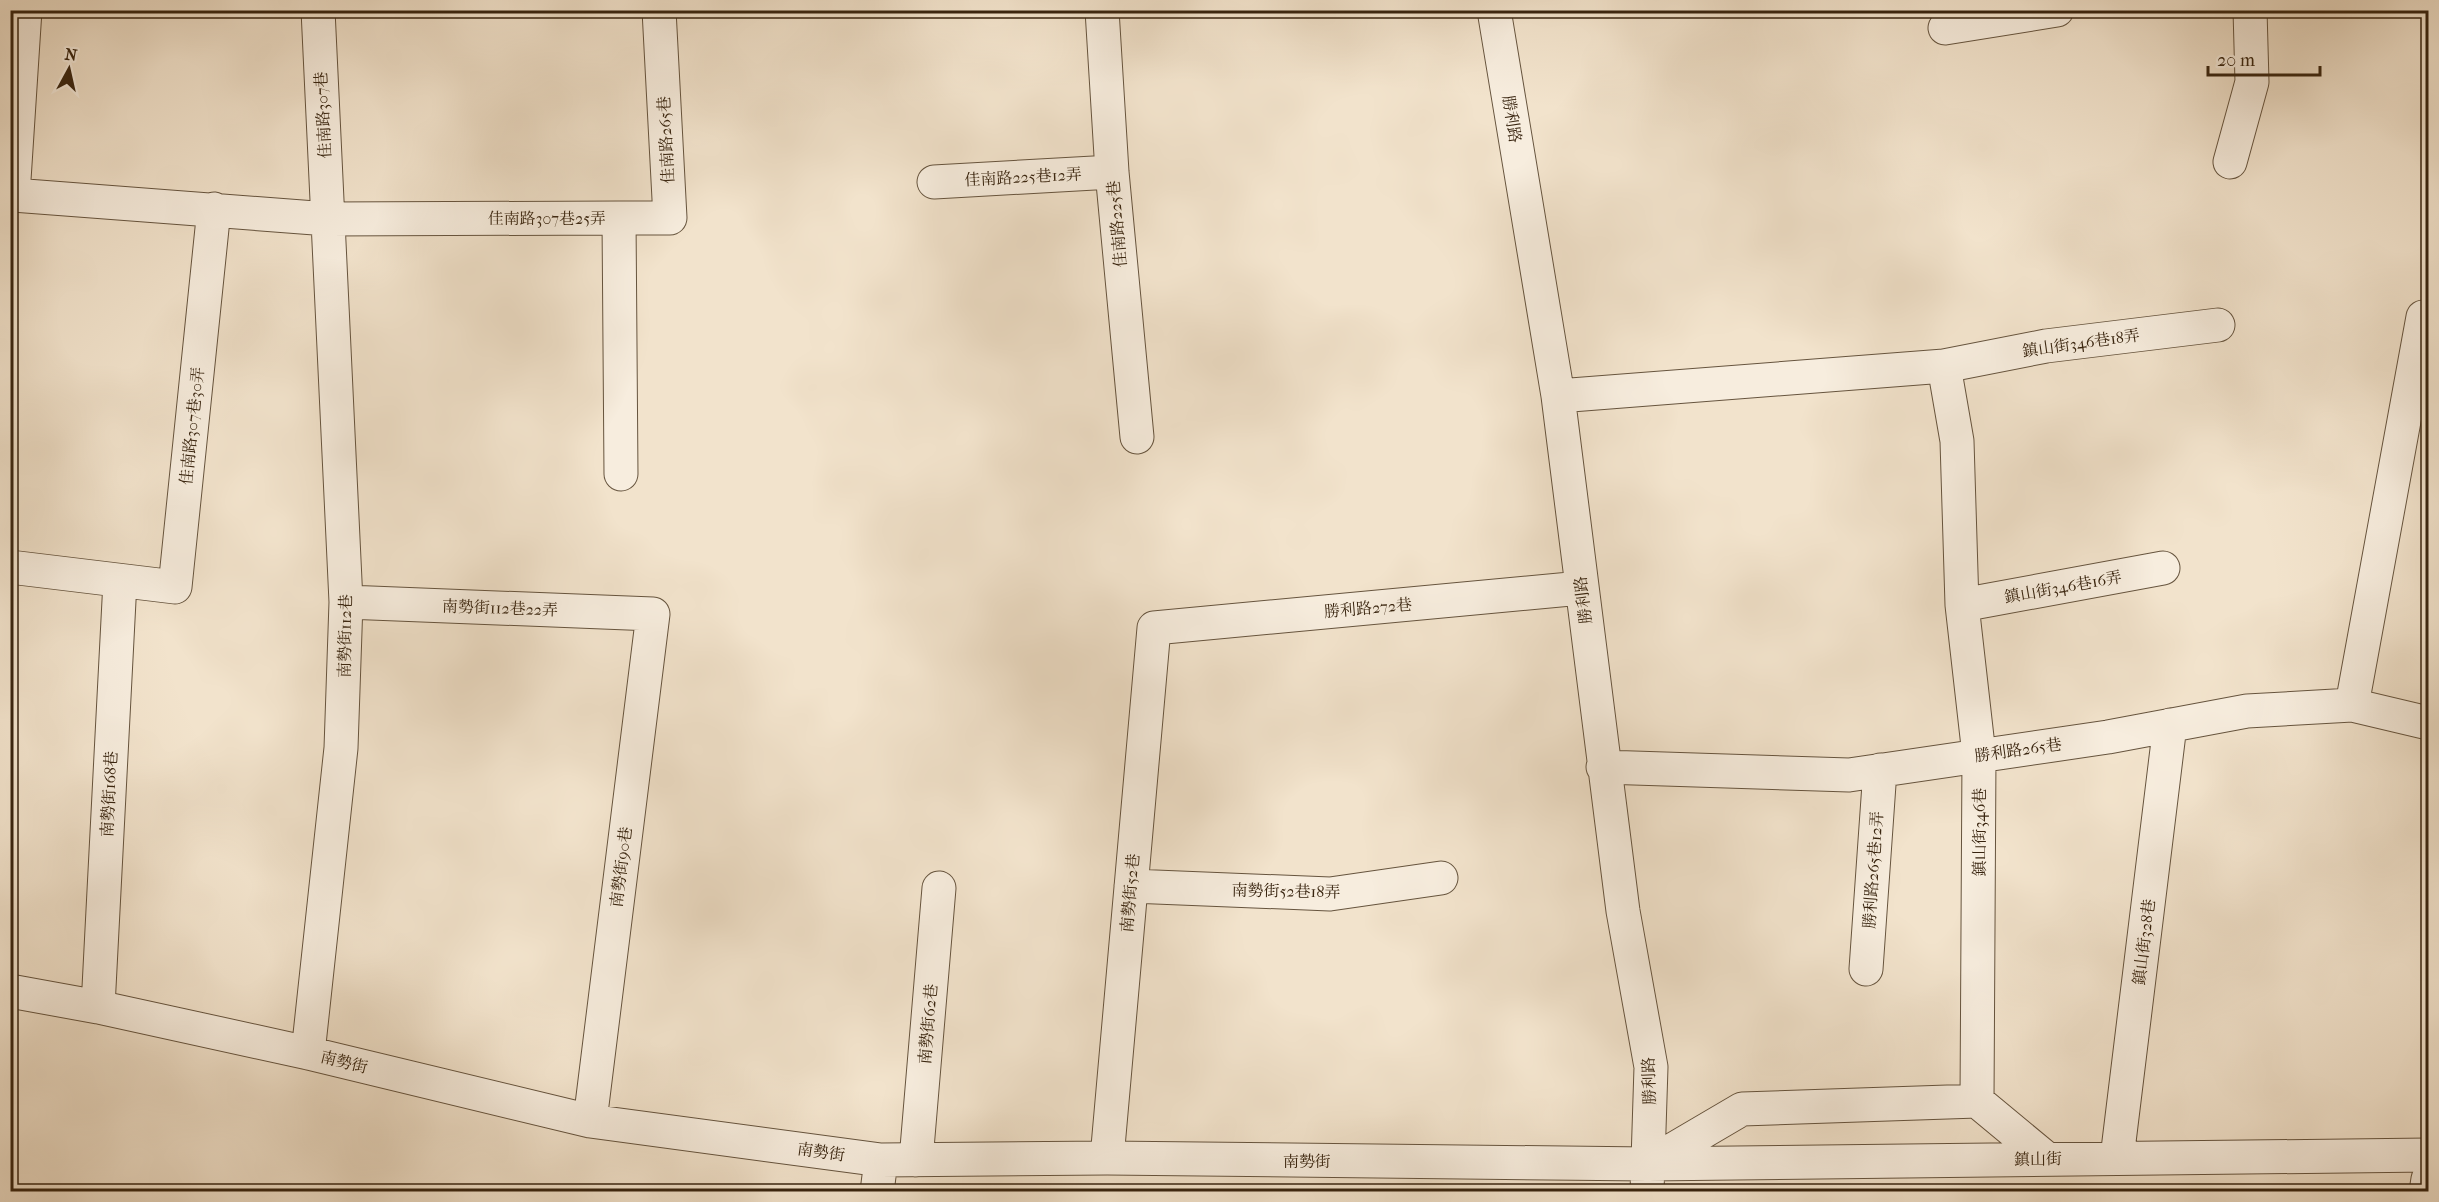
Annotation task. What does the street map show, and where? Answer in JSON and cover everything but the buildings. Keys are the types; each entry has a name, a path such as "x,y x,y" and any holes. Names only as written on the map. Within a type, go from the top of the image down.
{"street":[{"path":"25,10 13,195 328,219"},
{"name":"佳南路307巷","path":"318,10 328,219"},
{"name":"佳南路265巷","path":"619,218 670,218 659,10"},
{"name":"佳南路225巷","path":"1102,10 1112,172 1137,437"},
{"name":"勝利路","path":"1494,10 1558,396 1603,767 1623,911 1651,1067 1647,1178"},
{"path":"1945,28 2057,10"},
{"path":"2230,162 2252,81 2250,10"},
{"name":"佳南路225巷12弄","path":"934,182 1112,172"},
{"name":"佳南路307巷30弄","path":"120,581 175,587 214,210"},
{"name":"佳南路307巷25弄","path":"328,219 619,218 621,474"},
{"name":"南勢街112巷","path":"308,1053 342,748 346,602 328,219"},
{"path":"2352,705 2423,318"},
{"name":"鎮山街346巷18弄","path":"1558,396 1944,366 2046,346 2218,324"},
{"name":"鎮山街346巷","path":"1944,366 1957,441 1962,605 1979,755 1977,1101"},
{"path":"10,567 120,581"},
{"name":"鎮山街346巷16弄","path":"1962,605 2163,568"},
{"name":"南勢街168巷","path":"98,1007 120,581"},
{"name":"勝利路272巷","path":"1154,628 1581,588"},
{"name":"南勢街112巷22弄","path":"346,602 653,614"},
{"name":"南勢街90巷","path":"590,1121 653,614"},
{"name":"南勢街52巷","path":"1107,1158 1154,628"},
{"name":"勝利路265巷","path":"1603,767 1849,775 2108,737 2247,711 2352,705 2428,723"},
{"name":"鎮山街328巷","path":"2117,1158 2170,725"},
{"name":"勝利路265巷12弄","path":"1866,969 1880,770"},
{"name":"南勢街52巷18弄","path":"1131,886 1329,894 1441,878"},
{"name":"南勢街62巷","path":"916,1160 939,888"},
{"name":"南勢街","path":"10,991 98,1007 308,1053 590,1121 879,1176 916,1160 1107,1158 1647,1178"},
{"path":"1647,1178 1742,1109 1977,1101 2047,1159"},
{"name":"鎮山街","path":"1647,1178 2047,1159 2428,1155"},
{"path":"2426,1191 2428,1179"}]}
